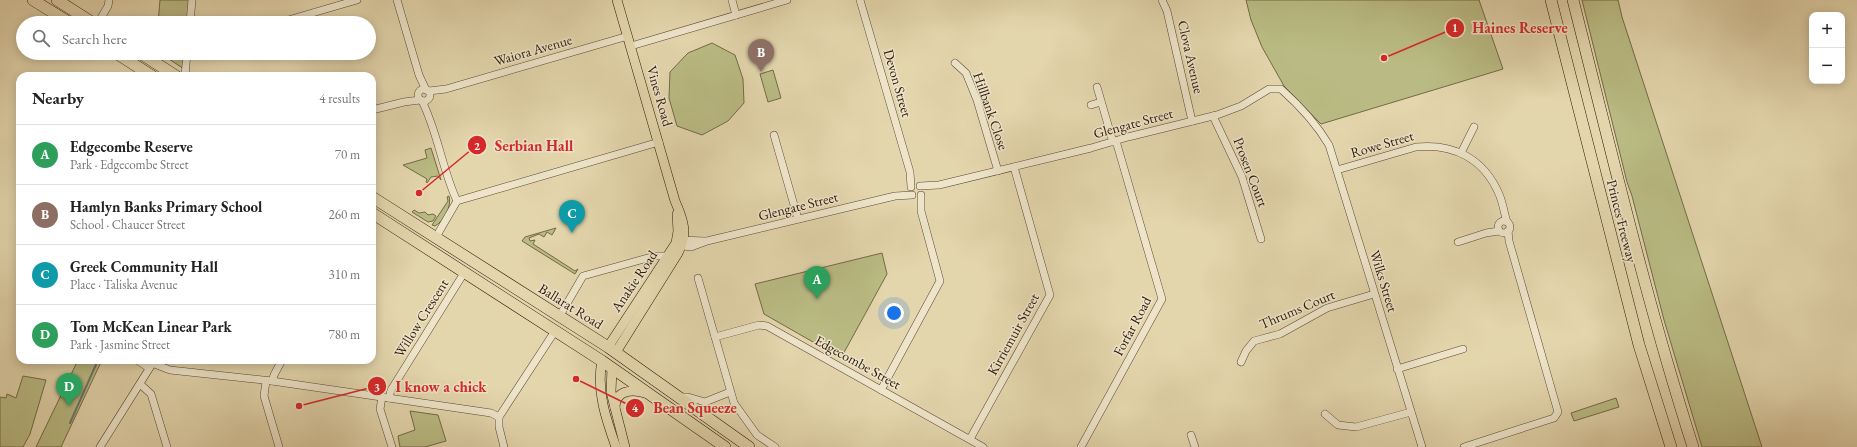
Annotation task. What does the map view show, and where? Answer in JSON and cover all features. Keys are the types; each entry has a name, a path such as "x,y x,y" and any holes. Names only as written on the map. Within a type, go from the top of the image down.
{"highway":[{"path":"33,0 59,16"},
{"path":"57,0 82,16"},
{"name":"Princes Freeway","path":"1551,0 1639,345 1671,447"},
{"name":"Princes Freeway","path":"1573,0 1651,306 1671,378 1693,447"},
{"path":"127,60 146,72"},
{"path":"151,60 170,72"},
{"name":"Ballarat Road","path":"376,200 612,350 749,447"},
{"name":"Ballarat Road","path":"376,217 602,360 725,447"},
{"name":"Anakie Road","path":"602,360 612,350"},
{"name":"Anakie Road","path":"612,350 612,368"}],"main road":[{"name":"Vines Road","path":"617,0 675,201 684,224 679,243"},
{"name":"Anakie Road","path":"612,350 668,256 679,243"},
{"name":"Anakie Road","path":"612,350 679,243"},
{"name":"Anakie Road","path":"602,360 599,378 600,390 616,447"},
{"name":"Anakie Road","path":"612,368 611,392 625,447"},
{"path":"615,408 617,400 626,391 636,390 652,395"}],"street":[{"path":"102,16 108,6 109,0"},
{"path":"191,16 192,0"},
{"path":"302,16 358,0"},
{"path":"397,0 449,183 457,201"},
{"path":"732,0 736,15"},
{"path":"631,46 787,0"},
{"name":"Devon Street","path":"860,0 916,191"},
{"name":"Clova Avenue","path":"1162,0 1167,11 1192,121"},
{"name":"Waiora Avenue","path":"376,109 628,36"},
{"path":"185,72 186,60"},
{"name":"Hillbank Close","path":"955,62 966,73 977,100 998,171"},
{"name":"Forfar Road","path":"1081,447 1162,299 1115,141 1097,87"},
{"name":"Glengate Street","path":"679,243 707,241 998,171 1213,116 1241,106 1270,89 1281,89 1296,102 1317,125"},
{"path":"1091,105 1101,102"},
{"name":"Prosen Court","path":"1213,116 1242,176 1261,239"},
{"name":"Wilks Street","path":"1317,125 1329,145 1422,447"},
{"path":"1461,153 1474,127"},
{"path":"774,135 798,219"},
{"path":"436,237 457,201 659,142"},
{"name":"Rowe Street","path":"1336,170 1416,146 1451,148 1477,163 1485,170 1495,186 1502,205 1502,227 1509,242 1558,409 1557,415 1554,418 1464,447"},
{"name":"Kirriemuir Street","path":"970,439 1050,295 1014,167"},
{"path":"881,390 940,281 916,191"},
{"path":"1458,242 1502,227"},
{"path":"559,317 583,276 655,256 668,256"},
{"name":"Willow Crescent","path":"392,447 380,409 385,398 464,273"},
{"path":"698,278 730,392 738,411 758,437 775,447"},
{"name":"Thrums Court","path":"1241,362 1246,351 1254,341 1280,334 1327,308 1374,294"},
{"name":"Edgecombe Street","path":"715,338 757,326 765,326 983,447"},
{"path":"504,447 499,427 499,417 555,331"},
{"path":"1397,369 1463,349"},
{"path":"100,447 152,364 170,370 269,381 491,414 499,417"},
{"path":"279,447 264,396 269,381 280,364"},
{"path":"140,384 151,394 167,447"},
{"path":"679,397 688,397 705,402 730,392"},
{"path":"1325,414 1338,425 1356,427 1410,412"},
{"path":"1190,435 1195,447"}],"green space":[{"path":"160,0 190,0 189,16 159,16"},
{"path":"1246,0 1479,0 1503,69 1321,124 1284,86 1262,47 1251,20"},
{"path":"1582,0 1618,0 1622,17 1762,447 1702,447 1664,320 1632,196 1627,182"},
{"path":"712,43 735,55 743,79 744,103 728,121 702,135 677,126 669,98 670,72 688,53"},
{"path":"170,60 185,60 184,69"},
{"path":"773,70 781,98 768,102 760,74"},
{"path":"431,148 441,180 438,176 431,177 427,183 427,179 403,165 427,158 425,150"},
{"path":"449,196 450,200 448,209 444,217 435,226 432,225 448,201 447,197"},
{"path":"414,210 419,213 425,212 428,215 433,214 436,216 433,221 428,222 412,212"},
{"path":"556,228 552,235 547,232 544,237 539,234 529,238 530,241 535,240 533,244 575,271 578,269 575,274 522,241 525,237"},
{"path":"882,253 887,274 841,358 764,314 755,284"},
{"path":"76,364 100,364 61,447 36,447"},
{"path":"23,376 46,380 30,434 23,447 0,447 0,397 6,398 7,394 16,398"},
{"path":"1616,398 1619,407 1574,421 1571,413"},
{"path":"410,411 438,415 446,441 425,447 400,447 398,436 415,430"}],"waterway":[{"path":"70,423 96,364"}],"place":[{"name":"Haines Reserve","path":"1384,58"},
{"name":"Hamlyn Banks Primary School","path":"761,72"},
{"name":"Serbian Hall","path":"419,193"},
{"name":"Greek Community Hall","path":"572,233"},
{"name":"Edgecombe Reserve","path":"817,299"},
{"name":"Bean Squeeze","path":"576,379"},
{"name":"Tom McKean Linear Park","path":"69,406"},
{"name":"I know a chick","path":"299,406"}]}
